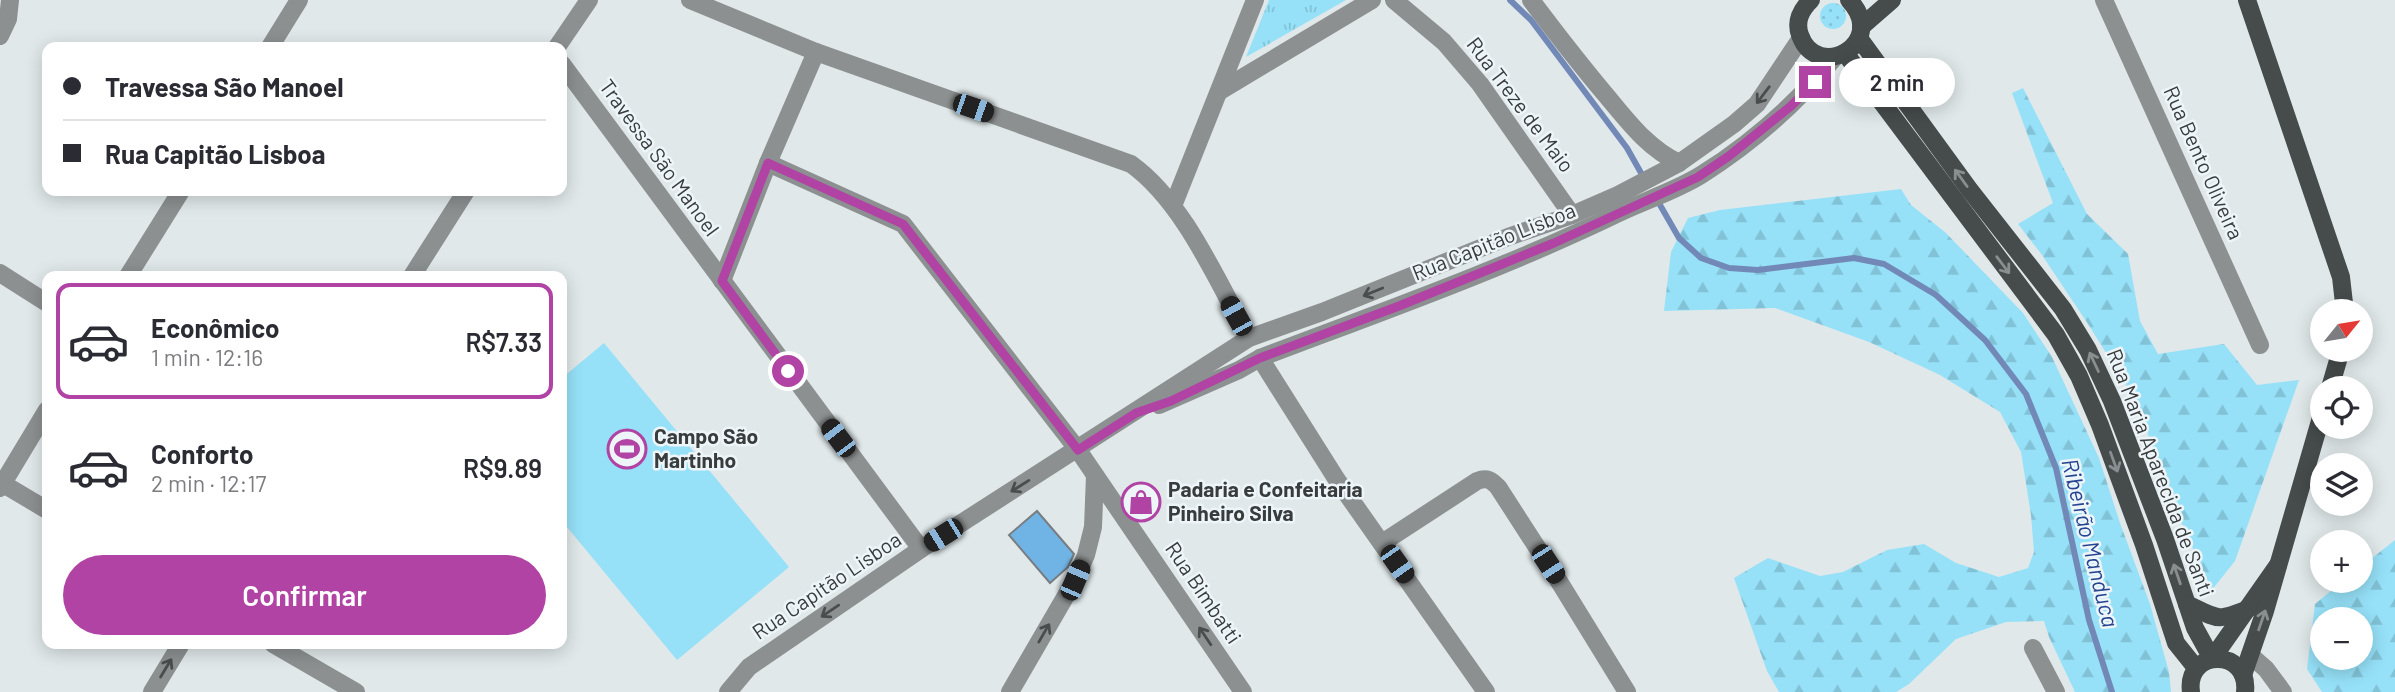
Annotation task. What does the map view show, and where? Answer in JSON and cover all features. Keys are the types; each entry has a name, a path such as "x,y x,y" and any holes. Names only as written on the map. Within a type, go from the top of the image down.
{"main road":[{"path":"1793,0 1799,18"},
{"path":"1811,0 1803,8 1798,28 1801,38 1815,53 1825,57 1840,55 1853,47 1860,32 1892,0"},
{"name":"Rua Maria Aparecida de Santi","path":"1849,0 1860,17 1860,32 1969,189 2063,309 2088,350 2112,401 2165,539 2195,628 2204,664"},
{"path":"2247,0 2341,277 2344,299"},
{"name":"Rua Maria Aparecida de Santi","path":"1840,55 2056,335 2100,425 2144,545 2175,643 2204,664 2231,662 2244,684"},
{"path":"2244,684 2250,655 2315,439"},
{"path":"2191,692 2191,679 2248,609 2278,565"},
{"path":"2187,604 2214,617 2225,619 2248,609"}],"street":[{"path":"0,36 8,19 10,0"},
{"path":"273,42 299,0"},
{"path":"560,42 589,0"},
{"path":"690,0 816,52 1131,164 1150,178 1173,206 1249,338"},
{"path":"1173,206 1255,0"},
{"path":"1220,91 1372,0"},
{"name":"Rua Treze de Maio","path":"1394,0 1414,8 1480,84 1572,215"},
{"path":"1531,0 1641,137 1664,156 1679,163"},
{"name":"Rua Bento Oliveira","path":"2104,0 2260,345"},
{"name":"Rua Capitão Lisboa","path":"1662,183 1679,163 1757,104 1801,38"},
{"path":"722,281 768,163 816,52"},
{"name":"Rua Capitão Lisboa","path":"1136,413 1171,401 1260,358 1554,243 1622,202 1662,183 1698,177 1791,106 1840,55"},
{"name":"Travessa São Manoel","path":"567,71 921,549"},
{"name":"Rua Bimbatti","path":"768,163 903,224 1078,450 1243,692"},
{"path":"131,271 178,196"},
{"path":"415,271 463,196"},
{"name":"Rua Capitão Lisboa","path":"728,692 749,667 921,549 1249,338 1322,312 1508,237 1572,215 1622,202"},
{"path":"0,274 42,300"},
{"path":"1260,358 1337,480 1486,692"},
{"path":"42,418 1,484 42,507"},
{"path":"1010,692 1075,580 1086,555 1093,527 1095,475"},
{"path":"1382,543 1485,478 1497,487 1627,692"},
{"path":"2033,648 2056,692"},
{"path":"152,692 178,649"},
{"path":"282,649 356,692"},
{"path":"2250,655 2266,669 2283,692"}],"green space":[{"path":"1269,0 1346,0 1246,57"},
{"path":"1833,3 1842,7 1846,16 1842,25 1833,29 1824,25 1820,16 1824,7"},
{"path":"2023,88 2087,214 2128,254 2140,321 2158,354 2224,344 2257,385 2299,380 2235,561 2212,590 2175,509 2136,401 2042,255 2018,224 2053,203 2012,93"},
{"path":"1901,189 1911,205 1946,233 2023,313 2052,357 2099,458 2150,604 2169,672 2171,692 2075,692 2044,621 2006,622 1956,639 1909,684 1896,692 1779,692 1767,671 1734,578 1768,558 1820,576 1843,572 1887,550 1924,544 1956,563 1999,577 2028,568 2034,552 2021,452 2000,412 1940,375 1869,342 1775,308 1664,311 1671,252 1688,218 1720,210"},
{"name":"Campo São Martinho","path":"604,343 789,567 677,660 567,527 567,374"},
{"path":"2395,540 2395,692 2322,692 2307,669 2310,645 2310,670 2373,670 2373,607 2315,607 2328,593 2373,593 2373,557"}],"building":[{"path":"1037,511 1074,554 1068,567 1050,583 1009,535"}],"waterway":[{"name":"Ribeirão Manduca","path":"1510,0 1531,20 1627,148 1645,180"},
{"name":"Ribeirão Manduca","path":"1656,198 1679,238 1701,258 1729,268 1758,270 1854,258 1884,264 1936,295 1985,340 2026,394 2056,468 2089,620 2112,692"}],"place":[{"name":"Campo São Martinho","path":"627,449"},
{"name":"Padaria e Confeitaria Pinheiro Silva","path":"1141,502"}],"route":[{"path":"788,371 722,281 768,163 903,224 1078,450 1136,413 1171,401 1260,358 1399,306 1554,243 1698,177 1729,156 1791,106 1815,82"}]}
